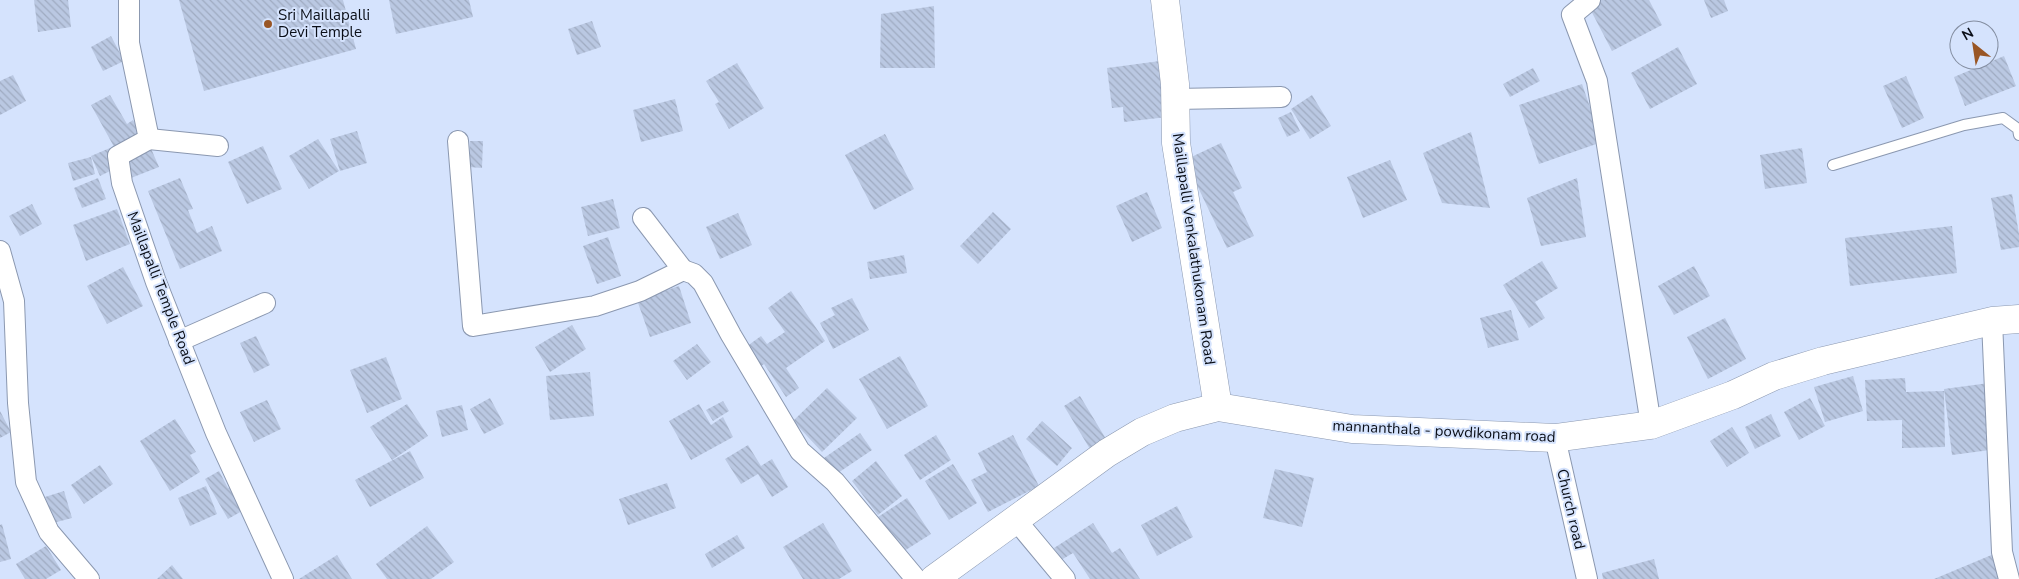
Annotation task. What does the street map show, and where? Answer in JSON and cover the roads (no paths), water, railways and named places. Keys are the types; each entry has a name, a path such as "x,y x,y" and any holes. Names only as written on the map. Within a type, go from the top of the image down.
{"main road":[{"name":"Maillapalli Venkalathukonam Road","path":"1166,0 1169,16 1175,99 1176,143 1218,407"},
{"name":"mannanthala - powdikonam road","path":"934,579 1107,453 1142,432 1175,418 1218,407 1352,429 1554,438 1651,425 1733,395 1774,376 1823,361 1992,321 2019,320"}],"street":[{"path":"129,0 129,43 149,139 218,146"},
{"path":"1590,0 1572,15 1597,81 1651,425"},
{"path":"1175,99 1281,97"},
{"name":"Maillapalli Temple Road","path":"149,139 118,156 121,174 143,244 179,341 216,433 283,579"},
{"path":"458,141 473,326 595,306 640,291 682,270"},
{"path":"643,218 682,270 694,274 703,282 731,335 800,451 835,482 916,579"},
{"path":"0,251 14,301 18,403 26,482 49,532 89,579"},
{"path":"179,341 265,303"},
{"path":"1992,321 2002,552 2009,579"},
{"name":"Church road","path":"1554,438 1587,579"},
{"path":"1015,519 1065,579"}],"lane":[{"path":"1833,165 1964,125 2003,118 2018,129 2019,135"}],"place":[{"name":"Sri Maillapalli Devi Temple","path":"268,24"}]}
